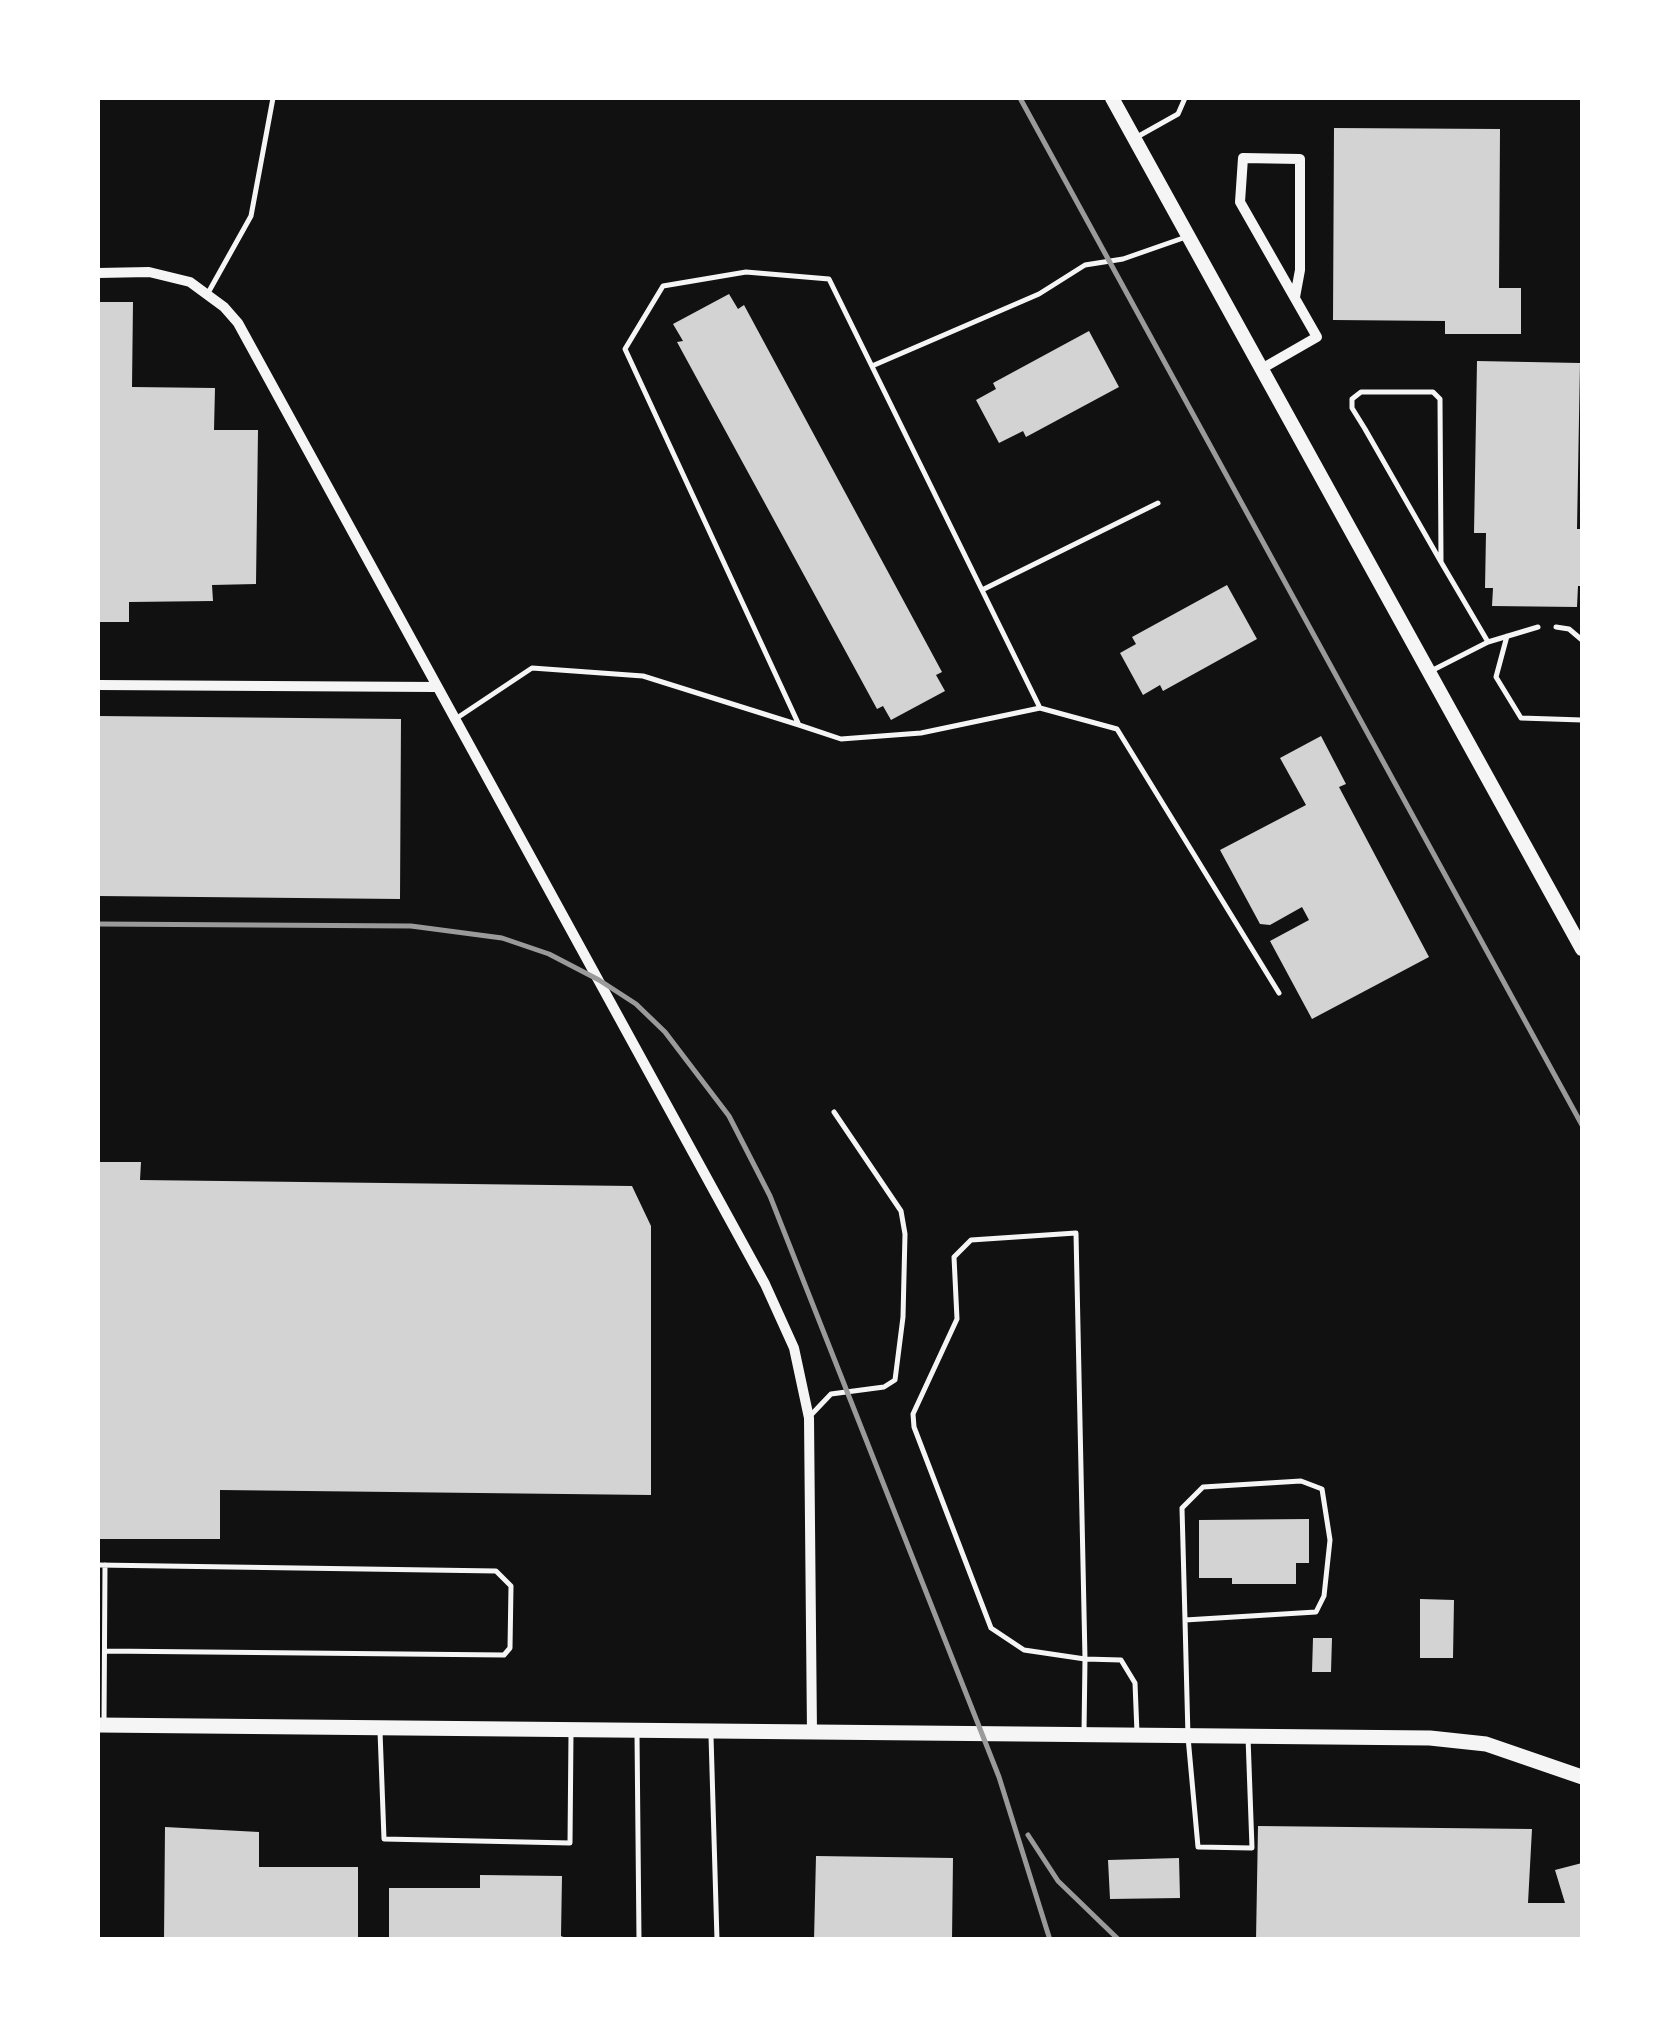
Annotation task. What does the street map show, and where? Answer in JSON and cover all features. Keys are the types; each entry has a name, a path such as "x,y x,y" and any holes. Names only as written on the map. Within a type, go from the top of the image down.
{"main road":[{"path":"101,1725 1430,1738 1486,1744 1582,1777"}],"street":[{"path":"1112,98 1582,949"},
{"path":"1263,368 1317,337 1240,202 1243,158 1300,159 1300,270 1295,298"},
{"path":"98,272 169,276 208,293 238,323 765,1284 794,1348 809,1418 812,1734"},
{"path":"98,685 436,687"}],"lane":[{"path":"208,293 251,216 272,98"},
{"path":"1134,138 1178,114 1185,98"},
{"path":"872,366 1039,294 1085,264 1123,259 1190,236"},
{"path":"800,725 625,350 662,286 746,272 829,278 1040,708"},
{"path":"1442,562 1440,399 1433,392 1361,392 1352,399 1352,408 1488,642"},
{"path":"982,590 1158,504"},
{"path":"1431,670 1488,642 1538,627"},
{"path":"1556,627 1569,628 1582,640"},
{"path":"1507,636 1496,676 1521,718 1582,720"},
{"path":"454,720 532,668 643,676 841,738 921,734 1040,708 1117,729 1279,993"},
{"path":"809,1418 831,1394 884,1387 896,1380 902,1316 905,1234 901,1211 834,1112"},
{"path":"1084,1736 1085,1659 1076,1233 990,1237 961,1246 954,1258 956,1319 914,1414 923,1451 992,1628 1024,1650 1085,1659 1121,1660 1135,1683 1137,1736"},
{"path":"1185,1620 1316,1612 1324,1596 1330,1540 1322,1489 1301,1481 1203,1487 1182,1508 1188,1737 1198,1847 1252,1848 1248,1737"},
{"path":"101,1725 101,1565 496,1570 511,1586 510,1648 504,1655 104,1652"},
{"path":"380,1728 384,1839 570,1842 570,1730"},
{"path":"637,1731 640,1940"},
{"path":"710,1732 718,1940"}],"building":[{"path":"1334,128 1500,129 1499,288 1521,288 1521,334 1445,334 1445,321 1333,320"},
{"path":"729,294 738,309 744,305 942,672 936,675 945,691 891,720 883,706 877,709 677,342 683,341 673,324"},
{"path":"98,302 133,302 132,387 215,388 214,430 258,430 256,584 212,585 213,601 129,602 129,622 98,622"},
{"path":"1089,331 1119,387 1026,437 1023,431 999,443 976,400 996,389 993,383"},
{"path":"1477,361 1580,363 1577,529 1582,529 1582,586 1578,586 1577,607 1492,606 1493,588 1485,588 1486,533 1474,533"},
{"path":"1227,585 1257,639 1163,691 1160,685 1143,695 1120,653 1136,644 1132,637"},
{"path":"98,716 401,719 400,899 98,896"},
{"path":"1321,736 1346,784 1339,787 1429,957 1312,1019 1270,941 1309,920 1302,907 1270,925 1260,924 1220,850 1306,805 1280,758"},
{"path":"98,1162 141,1162 140,1180 632,1186 651,1226 651,1495 220,1490 220,1539 98,1539"},
{"path":"1309,1519 1309,1563 1296,1563 1296,1584 1232,1584 1232,1578 1199,1578 1199,1520"},
{"path":"1420,1599 1454,1600 1453,1658 1420,1658"},
{"path":"1313,1638 1332,1638 1331,1672 1312,1672"},
{"path":"1258,1826 1532,1829 1528,1903 1565,1903 1555,1870 1582,1863 1582,1940 1256,1940"},
{"path":"165,1827 259,1832 259,1867 358,1867 358,1940 164,1940"},
{"path":"816,1856 953,1858 952,1940 814,1940"},
{"path":"1179,1858 1180,1898 1110,1899 1108,1860"},
{"path":"480,1875 562,1876 561,1936 570,1940 389,1940 389,1888 480,1888"}],"railway":[{"path":"1020,98 1582,1125"},
{"path":"98,924 411,926 502,938 549,954 599,980 636,1004 665,1032 729,1116 770,1196 999,1777 1050,1940"},
{"path":"1028,1835 1058,1881 1119,1940"}]}
